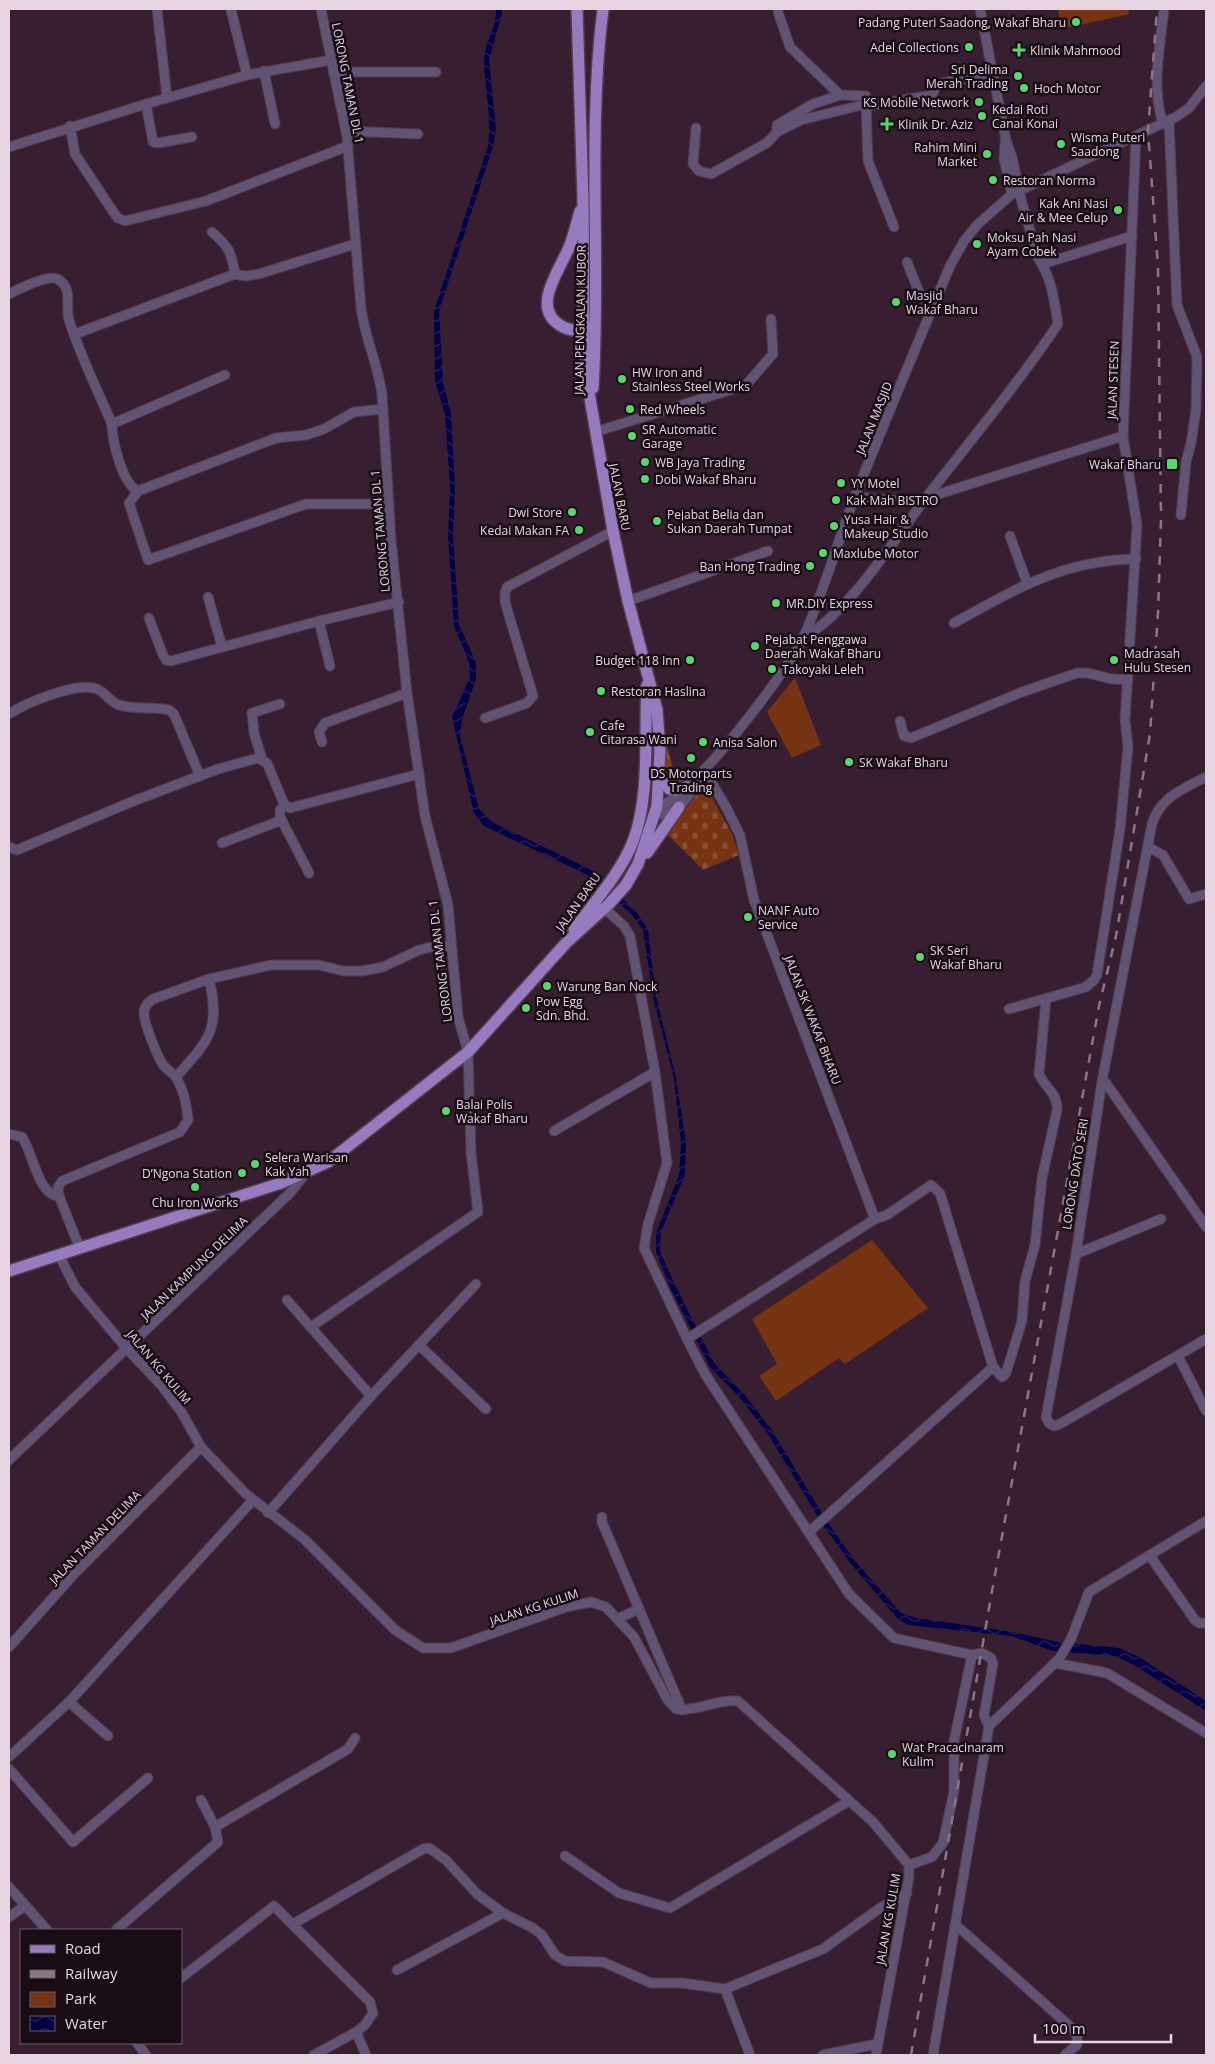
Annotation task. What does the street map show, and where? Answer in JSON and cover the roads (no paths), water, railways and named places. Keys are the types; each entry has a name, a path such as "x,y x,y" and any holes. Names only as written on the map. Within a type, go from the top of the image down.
{"main road":[{"name":"JALAN PENGKALAN KUBOR","path":"578,9 584,330 587,381 592,410"},
{"name":"JALAN PENGKALAN KUBOR","path":"592,410 596,318 596,64 603,9"},
{"path":"583,199 570,244 547,292 546,304 551,317 560,326 571,330 584,330 596,318"},
{"name":"JALAN BARU","path":"566,943 605,909 626,885 638,864 654,810 658,777 657,710 628,601 613,531 592,410"},
{"name":"JALAN BARU","path":"566,943 617,870 632,844 644,782 647,676"},
{"path":"658,777 668,789 676,790 686,787"},
{"path":"636,830 654,810 644,782"},
{"path":"638,864 679,808"},
{"path":"9,1271 305,1174 350,1147 468,1052 566,943"}],"street":[{"path":"157,9 167,98"},
{"name":"LORONG TAMAN DL 1","path":"311,1327 478,1212 471,1153 468,1052 458,1017 448,905 425,816 407,693 379,376 363,323 346,131 321,9"},
{"path":"803,638 820,628 835,613 880,560 926,498 1034,361 1058,324 1051,285 1043,264 1038,258 1021,200 1016,191 1012,157 1006,140 980,9"},
{"path":"1164,9 1156,89 1157,106 1166,122 1177,305 1192,338 1197,357 1196,410 1186,462 1181,515"},
{"path":"231,10 247,75"},
{"path":"778,12 790,47 840,95"},
{"path":"9,146 70,126 247,75 331,60"},
{"path":"264,71 275,124"},
{"path":"333,72 436,72"},
{"path":"696,128 693,164 704,174 711,174 767,143 777,132 801,120 866,105 932,95 937,84 992,74"},
{"name":"JALAN MASJID","path":"654,810 674,800 704,770 778,680 803,638 855,497 950,266 964,241 990,212 1016,191 1166,122 1189,108 1206,86"},
{"path":"777,132 777,124 813,104 840,95 866,96 868,161 894,227"},
{"path":"146,104 153,142 158,143 192,137"},
{"path":"70,126 75,154 114,213 118,218 125,220 206,201 348,146"},
{"path":"346,131 418,134"},
{"name":"JALAN STESEN","path":"855,497 902,501 926,498 1123,436 1136,136"},
{"path":"212,232 227,246 231,253 235,274"},
{"path":"1043,264 1132,236"},
{"path":"75,334 235,274 246,276 260,274 356,244"},
{"path":"908,262 921,298 933,306"},
{"path":"9,294 50,277 59,279 68,293 68,312 75,334 112,424 112,441 128,483 138,491"},
{"path":"595,432 746,385 773,354 772,319"},
{"path":"112,424 225,375"},
{"path":"383,409 354,412 324,429 306,436 276,438 138,491 129,503 148,560 306,504 389,504"},
{"path":"1009,1010 1086,987 1094,980 1096,975 1120,829 1128,747 1125,720 1137,525 1123,436"},
{"path":"485,718 527,703 533,696 505,602 504,593 508,586 613,531"},
{"path":"1010,536 1027,583"},
{"path":"628,601 768,552"},
{"path":"954,623 1027,583 1066,569 1114,560 1136,559"},
{"path":"208,597 222,647"},
{"path":"150,618 166,660 171,661 318,621 399,602"},
{"path":"318,621 330,666"},
{"path":"900,721 904,736 910,738 1022,692 1077,673 1087,673 1112,680 1128,680"},
{"path":"9,714 38,698 79,688 98,689 119,705 169,710 174,714 200,776"},
{"path":"322,742 319,732 325,723 407,693"},
{"path":"280,704 252,713 254,733 262,758 267,763 284,805"},
{"path":"9,847 17,850 136,800 200,776 262,758"},
{"name":"JALAN MASJID","path":"679,808 692,792 704,770"},
{"name":"JALAN SK WAKAF BHARU","path":"704,770 740,835 754,900 875,1219"},
{"path":"284,805 294,808 419,774"},
{"name":"LORONG DATO SERI","path":"1206,777 1172,794 1156,812 1102,1080 1076,1254 1046,1417 1049,1423 1054,1426 1060,1424 1206,1339"},
{"path":"284,805 280,810 282,820 309,873"},
{"path":"654,810 663,815 679,808"},
{"path":"222,843 282,820"},
{"path":"1148,847 1163,855 1189,899 1206,894"},
{"path":"605,909 624,926 630,936 655,1072 667,1163 648,1224 644,1248 690,1338 706,1374 849,1594 894,1638 972,1655 982,1654 991,1658 993,1664 984,1714 989,1726 933,2055"},
{"path":"80,1249 59,1196 58,1187 62,1181 68,1176 180,1132 186,1127 188,1120 184,1094 176,1077 165,1068 159,1058 145,1018 144,1009 147,1003 153,999 209,979 271,965 319,965 343,971 362,971 383,967 420,950 436,946 451,947"},
{"path":"176,1077 206,1039 214,1021 215,1003 209,979"},
{"path":"690,1338 875,1219 887,1215 931,1185 940,1193 993,1366 1002,1377 1006,1373 1022,1320 1025,1281 1035,1245 1042,1178 1057,1110 1058,1101 1042,1082 1039,1074 1046,999"},
{"path":"554,1131 655,1072"},
{"path":"1102,1080 1106,1083 1206,1226"},
{"path":"9,1134 22,1137 45,1189 54,1196 59,1196"},
{"name":"JALAN KAMPUNG DELIMA","path":"9,1460 290,1193 305,1174"},
{"path":"1076,1254 1161,1219"},
{"name":"JALAN KG KULIM","path":"59,1255 75,1287 127,1349 162,1386 182,1413 201,1447 253,1500 304,1538 395,1630 423,1648 451,1648 566,1607 591,1602 606,1607 634,1637 667,1699 676,1709 702,1708 725,1700 738,1701 873,1822 909,1866 907,1893 876,2055"},
{"path":"268,1513 371,1396 476,1284"},
{"path":"287,1300 371,1396"},
{"path":"419,1345 486,1409"},
{"path":"1178,1356 1206,1411"},
{"path":"808,1532 993,1366"},
{"name":"JALAN TAMAN DELIMA","path":"9,1646 75,1573 201,1447"},
{"path":"9,1756 69,1702 253,1500"},
{"path":"602,1517 602,1522 682,1710"},
{"path":"989,1726 1057,1661 1071,1639 1089,1592 1206,1520"},
{"path":"1150,1556 1195,1620 1198,1623 1206,1623"},
{"path":"618,1618 639,1609"},
{"path":"909,1866 932,1857 943,1843 954,1790 954,1741 972,1655"},
{"path":"1057,1661 1107,1673 1206,1733"},
{"path":"69,1702 108,1736"},
{"path":"215,1826 348,1749 355,1738"},
{"path":"9,1769 73,1842 148,1778"},
{"path":"117,1929 218,1842 215,1826 201,1800"},
{"path":"564,1856 619,1894 670,1908 849,1800"},
{"path":"293,1924 423,1849 429,1848 446,1860 477,1894 503,1913 534,1928 542,1935 555,1955 565,1961 602,1962 651,1983 682,1983 725,1989 823,1949 880,1908 907,1893"},
{"path":"9,1887 46,1929"},
{"path":"9,1917 25,1906"},
{"path":"182,1977 274,1906 373,2007 371,2018 356,2032 314,2055"},
{"path":"397,1970 503,1913"},
{"path":"956,1925 1074,2030 1077,2037 1077,2045 1065,2055"},
{"path":"725,1989 750,2055"},
{"path":"356,2032 366,2055"},
{"path":"138,2044 146,2055"},
{"path":"823,2055 877,2044"}],"water":[{"path":"496,9 501,9 502,14 489,60 496,129 493,147 439,311 443,383 451,413 455,488 453,536 459,624 476,663 476,679 462,720 460,736 479,809 492,822 596,872 637,913 648,930 656,996 676,1078 686,1143 685,1175 661,1232 660,1251 714,1363 745,1395 773,1432 826,1520 855,1561 901,1613 917,1618 1013,1632 1058,1642 1119,1648 1139,1657 1206,1701 1206,1711 1134,1665 1115,1656 1053,1651 1011,1636 908,1625 898,1619 851,1564 821,1522 768,1434 740,1398 710,1367 670,1287 656,1252 656,1233 679,1175 681,1143 674,1078 653,997 643,930 632,915 592,877 484,826 474,813 452,717 470,677 469,662 454,626 448,537 450,488 445,414 435,382 434,311 488,146 489,114 484,61 486,48 495,22"}],"railway":[{"path":"911,2055 992,1591 1099,1006 1116,936 1150,734 1158,613 1161,519 1158,267 1148,131 1157,9"}],"place":[{"name":"Padang Puteri Saadong, Wakaf Bharu","path":"1076,22"},
{"name":"Adel Collections","path":"969,47"},
{"name":"Klinik Mahmood","path":"1019,50"},
{"name":"Sri Delima Merah Trading","path":"1018,76"},
{"name":"Hoch Motor","path":"1024,88"},
{"name":"KS Mobile Network","path":"979,102"},
{"name":"Kedai Roti Canai Konai","path":"982,116"},
{"name":"Klinik Dr. Aziz","path":"887,124"},
{"name":"Wisma Puteri Saadong","path":"1061,144"},
{"name":"Rahim Mini Market","path":"987,154"},
{"name":"Restoran Norma","path":"993,180"},
{"name":"Kak Ani Nasi Air & Mee Celup","path":"1118,210"},
{"name":"Moksu Pah Nasi Ayam Cobek","path":"977,244"},
{"name":"Masjid Wakaf Bharu","path":"896,302"},
{"name":"HW Iron and Stainless Steel Works","path":"622,379"},
{"name":"Red Wheels","path":"630,409"},
{"name":"SR Automatic Garage","path":"632,436"},
{"name":"WB Jaya Trading","path":"645,462"},
{"name":"Wakaf Bharu","path":"1172,464"},
{"name":"Dobi Wakaf Bharu","path":"645,479"},
{"name":"YY Motel","path":"841,483"},
{"name":"Kak Mah BISTRO","path":"836,500"},
{"name":"Dwi Store","path":"572,512"},
{"name":"Pejabat Belia dan Sukan Daerah Tumpat","path":"657,521"},
{"name":"Yusa Hair & Makeup Studio","path":"834,526"},
{"name":"Kedai Makan FA","path":"579,530"},
{"name":"Maxlube Motor","path":"823,553"},
{"name":"Ban Hong Trading","path":"810,566"},
{"name":"MR.DIY Express","path":"776,603"},
{"name":"Pejabat Penggawa Daerah Wakaf Bharu","path":"755,646"},
{"name":"Budget 118 Inn","path":"690,660"},
{"name":"Madrasah Hulu Stesen","path":"1114,660"},
{"name":"Takoyaki Leleh","path":"772,669"},
{"name":"Restoran Haslina","path":"601,691"},
{"name":"Cafe Citarasa Wani","path":"590,732"},
{"name":"Anisa Salon","path":"703,742"},
{"name":"DS Motorparts Trading","path":"691,758"},
{"name":"SK Wakaf Bharu","path":"849,762"},
{"name":"NANF Auto Service","path":"748,917"},
{"name":"SK Seri Wakaf Bharu","path":"920,957"},
{"name":"Warung Ban Nock","path":"547,986"},
{"name":"Pow Egg Sdn. Bhd.","path":"526,1008"},
{"name":"Balai Polis Wakaf Bharu","path":"446,1111"},
{"name":"Selera Warisan Kak Yah","path":"255,1164"},
{"name":"D’Ngona Station","path":"242,1173"},
{"name":"Chu Iron Works","path":"195,1187"},
{"name":"Wat Pracacinaram Kulim","path":"892,1754"}]}
